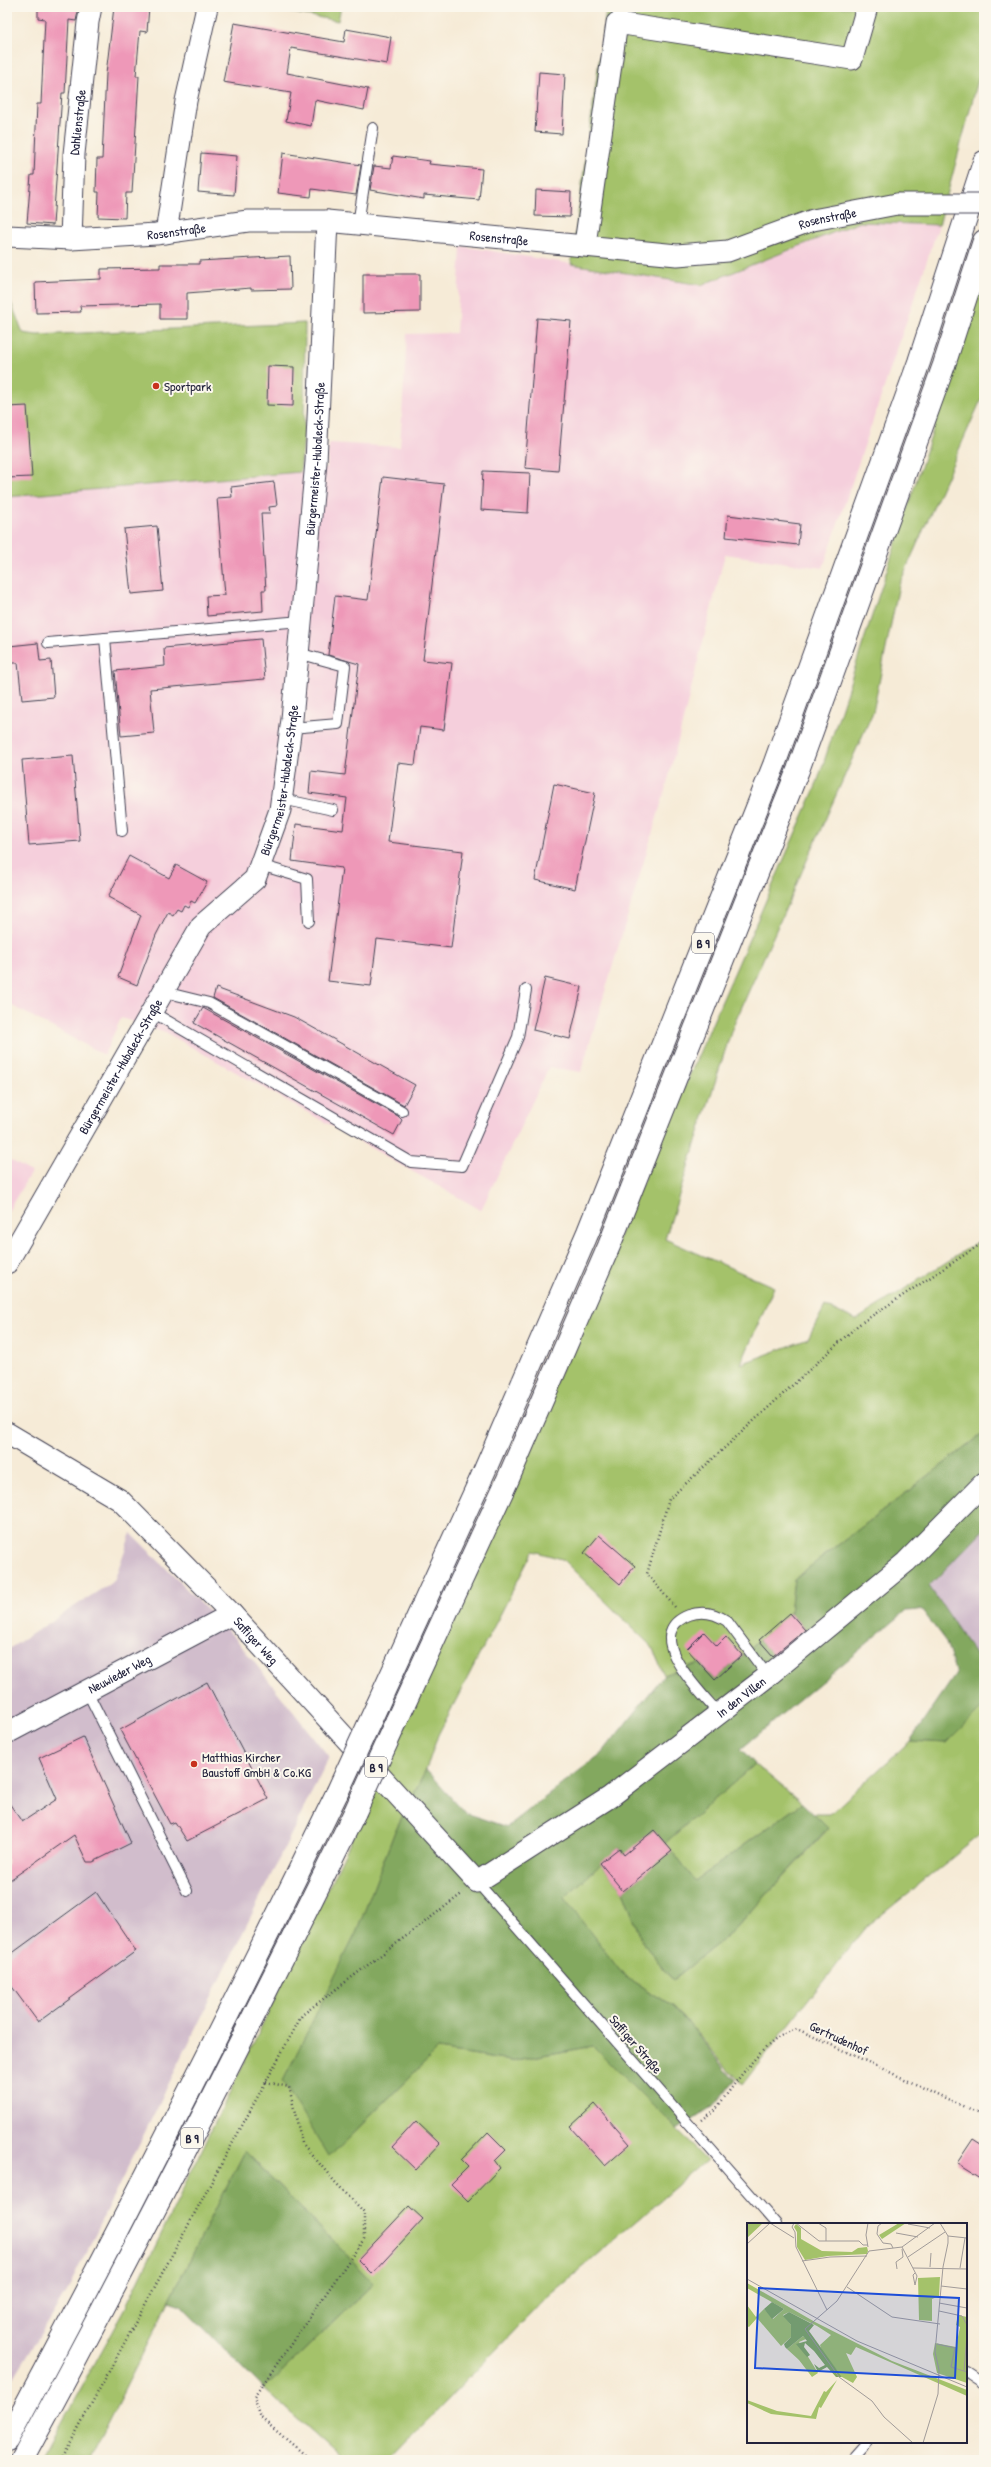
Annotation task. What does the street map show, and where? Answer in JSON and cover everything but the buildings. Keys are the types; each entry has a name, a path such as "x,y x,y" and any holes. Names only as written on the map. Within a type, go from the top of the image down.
{"highway":[{"name":"B 9","path":"7,2440 117,2236 239,1995 337,1793 484,1472 588,1232 774,765 919,362 984,162"},
{"name":"B 9","path":"22,2460 180,2162 355,1812 508,1479 609,1246 798,770 938,380 984,240"}],"street":[{"name":"Dahlienstraße","path":"71,239 74,154 88,22 91,7"},
{"path":"166,233 186,101 207,7"},
{"path":"585,244 618,23 852,59 867,7"},
{"name":"Rosenstraße","path":"7,236 71,239 166,233 248,221 328,221 585,244 677,255 728,251 813,220 897,204 984,204"},
{"name":"Bürgermeister-Hubaleck-Straße","path":"7,1263 201,926 255,879 280,810 291,728 316,462 328,221"},
{"name":"Saffiger Weg","path":"7,1433 120,1500 232,1614 477,1882"},
{"name":"In den Villen","path":"477,1882 610,1797 768,1676 906,1562 984,1483"},
{"name":"Neuwieder Weg","path":"7,1733 232,1614"}],"lane":[{"path":"358,224 373,128"},
{"path":"48,643 301,621"},
{"path":"105,638 122,831"},
{"path":"291,728 338,724 345,666 298,653"},
{"path":"282,799 333,810"},
{"path":"260,865 307,879 310,921"},
{"path":"152,1012 411,1162 462,1166 518,1037 526,990"},
{"path":"164,992 209,1003 402,1111"},
{"path":"719,1714 678,1662 672,1652 671,1629 684,1618 696,1613 707,1612 727,1621 768,1676"},
{"path":"87,1691 186,1891"},
{"name":"Saffiger Straße","path":"477,1882 775,2223"},
{"path":"967,2373 984,2384"},
{"path":"850,2460 865,2443"}],"path":[{"path":"684,1618 647,1574 669,1500 858,1325 984,1242"},
{"path":"61,2460 302,2015 477,1882"},
{"name":"Gertrudenhof","path":"692,2127 714,2111 771,2042 785,2032 797,2029 984,2116"},
{"path":"266,2082 289,2087 302,2143 335,2182 364,2212 364,2239 254,2397 261,2418 311,2460"}],"shaded area":[{"path":"860,222 939,225 823,568 725,554 667,784 581,1072 549,1067 481,1210 163,1031 121,1018 104,1055 7,1003 7,497 300,472 327,468 329,443 400,447 407,334 456,333 461,246 701,285"},
{"path":"7,1158 31,1172 7,1213"},
{"path":"984,1529 984,1668 929,1586"},
{"path":"131,1533 236,1639 329,1757 70,2285 7,2389 7,1650 114,1581"}],"green space":[{"path":"262,7 341,7 338,21"},
{"path":"588,7 984,7 984,58 939,225 860,222 701,285 571,264 606,10"},
{"path":"984,275 984,393 899,585 873,712 732,1029 665,1239 774,1287 741,1364 808,1339 825,1306 856,1320 984,1238 984,1433 794,1579 790,1613 742,1655 726,1638 699,1663 664,1675 652,1647 562,1559 533,1551 438,1735 426,1770 395,1831 357,1931 329,2157 437,2050 511,2061 593,2046 707,2160 545,2299 390,2460 343,2460 264,2389 374,2283 245,2151 89,2460 41,2460 125,2309 391,1758 816,786"},
{"name":"Sportpark","path":"7,292 23,333 37,335 305,323 304,437 300,472 7,497"},
{"path":"984,1433 984,1529 929,1586 984,1668 984,1706 947,1743 910,1741 956,1674 946,1642 922,1610 906,1611 741,1749 755,1764 665,1843 654,1830 639,1843 672,1851 695,1881 802,1803 828,1828 732,1932 673,1980 643,1943 623,1891 641,1876 619,1848 564,1898 624,1976 673,2006 735,2080 711,2108 677,2130 593,2046 511,2061 437,2050 329,2157 283,2081 357,1931 395,1831 426,1770 465,1813 507,1827 602,1753 664,1675 699,1663 715,1680 759,1640 777,1660 807,1633 790,1613 794,1579"},
{"path":"984,1706 984,1832 864,1929 742,2085 673,2006 624,1976 563,1898 600,1863 623,1891 643,1943 673,1980 732,1932 828,1829 813,1814 830,1814 910,1741 947,1743"},
{"path":"755,1764 802,1803 695,1881 665,1843"},
{"path":"245,2151 374,2283 264,2389 181,2305 169,2301"}],"place":[{"name":"Sportpark","path":"156,386"},
{"name":"Matthias Kircher Baustoff GmbH & Co.KG","path":"194,1764"}]}
